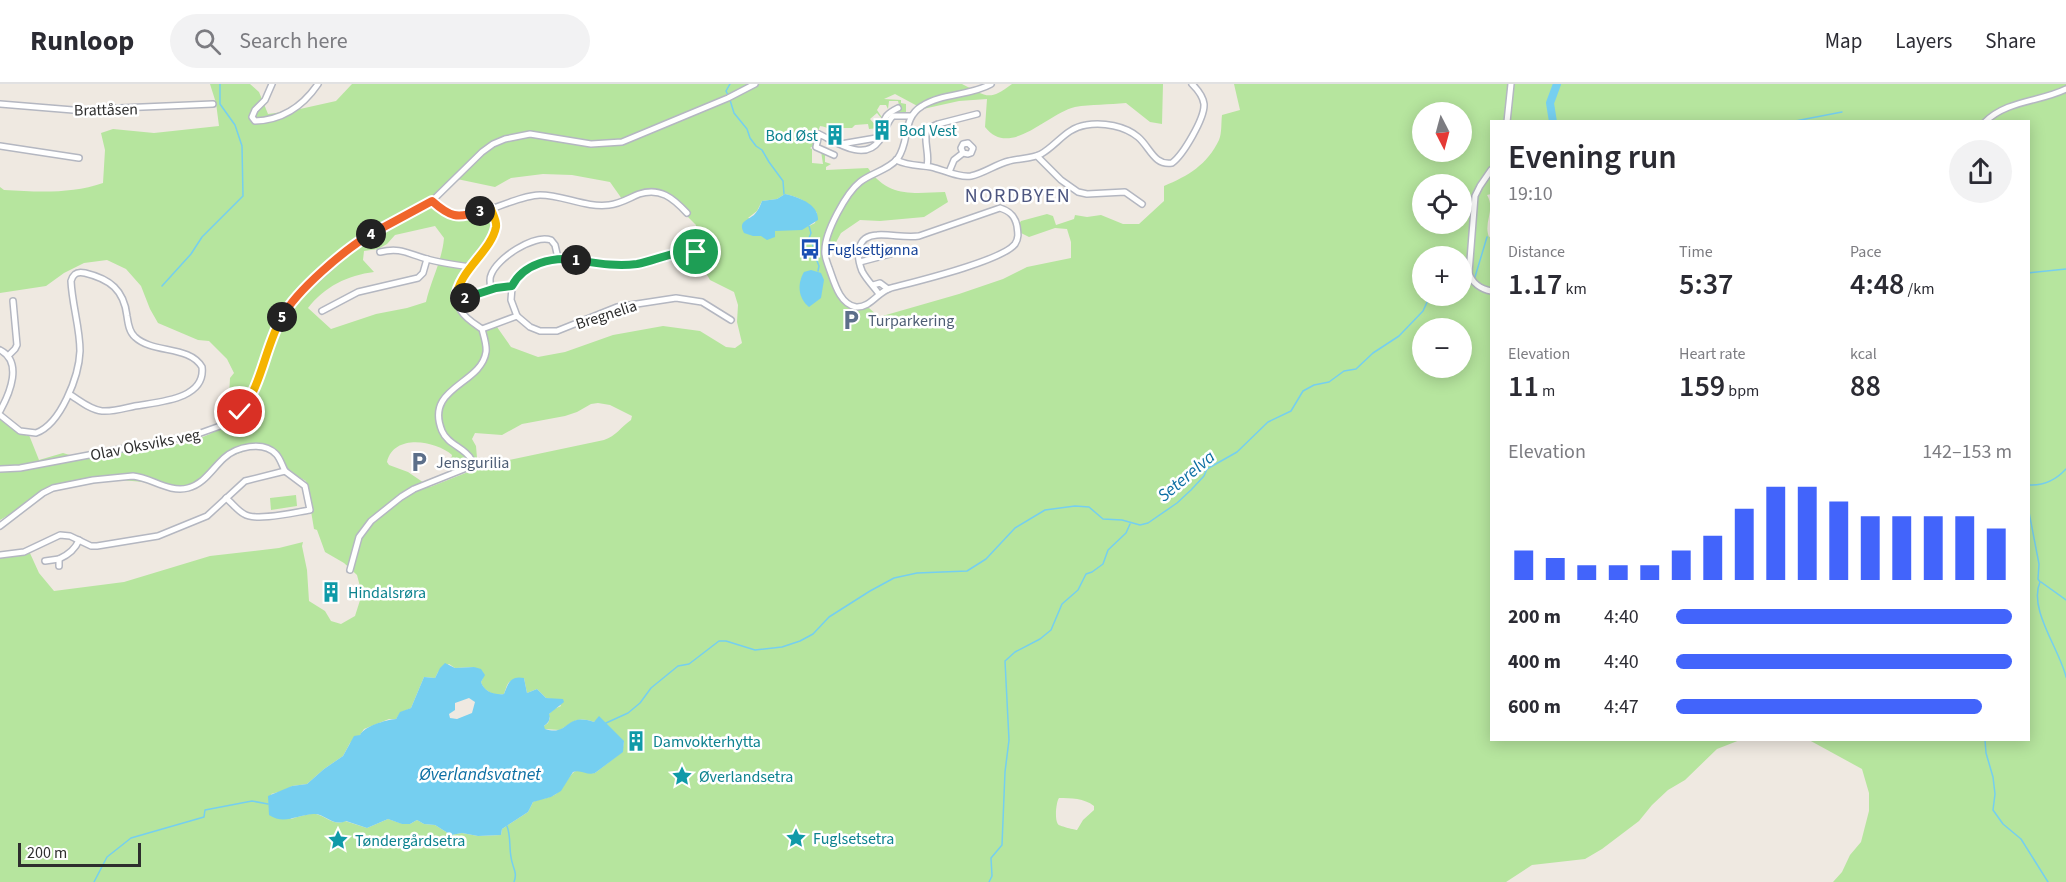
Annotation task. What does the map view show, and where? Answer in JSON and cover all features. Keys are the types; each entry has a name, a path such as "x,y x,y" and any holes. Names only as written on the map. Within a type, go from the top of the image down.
{"street":[{"path":"272,84 263,103 255,110 252,117 255,121 278,117 302,104 318,84"},
{"name":"Olav Oksviks veg","path":"0,469 20,468 195,435 223,425 247,404 254,391 276,328 284,313 298,296 359,241 432,201 482,152 505,139 530,134 591,144 622,142 728,98 755,84"},
{"path":"879,294 865,276 858,255 859,246 863,240 875,235 919,236 1000,207 1011,213 1016,221 1018,236 1014,245 956,270 888,289 860,307 849,305 836,287 825,250 829,232 849,193 861,181 896,160 902,150 911,116 926,103 991,84"},
{"path":"896,160 907,165 927,166 961,176 972,176 1000,163 1037,156 1069,131 1093,124 1116,127 1131,132 1140,138 1158,160 1165,164 1172,163 1184,150 1203,113 1203,98 1192,84"},
{"path":"1508,120 1511,84"},
{"path":"1988,120 2002,109 2066,89"},
{"name":"Brattåsen","path":"0,104 73,110 213,104"},
{"path":"883,134 885,117 898,108"},
{"path":"927,166 929,159 925,138 927,129 977,114"},
{"path":"834,155 816,147 819,134 857,150 867,150 874,147 893,116 911,116"},
{"path":"840,144 883,134"},
{"path":"0,146 79,158"},
{"path":"949,172 954,160 963,153"},
{"path":"1037,156 1061,180 1078,192 1087,194 1125,192 1142,204"},
{"path":"1490,171 1480,186 1473,209 1469,273 1477,285 1490,291"},
{"path":"432,201 443,211 461,217 491,209 511,200 538,195 553,195 596,205 608,205 652,192 663,193 673,198 687,213"},
{"path":"350,570 359,537 371,521 414,489 464,469 470,464 471,459 468,455 447,440 442,433 439,414 447,393 484,359 486,351 483,329 460,310 456,298 459,284 494,233 496,223 491,209"},
{"path":"491,289 490,276 495,269 531,241 540,238 551,240 555,244 558,258"},
{"path":"380,252 392,249 404,250 427,259 471,267"},
{"path":"483,329 517,316 511,300 512,286 523,273 545,261 558,258 622,266 653,260 671,253 696,252"},
{"path":"860,262 894,253"},
{"path":"322,311 358,292 418,278 423,273 427,259"},
{"path":"0,350 8,356 13,372 0,413 20,431 36,433 50,424 69,394 80,354 71,281 79,272 107,282 120,292 125,303 129,328 136,338 192,357 202,367 201,378 196,386 182,396 165,401 104,411 92,408 69,394"},
{"path":"873,285 880,283 888,289"},
{"path":"456,298 470,297 491,289 512,286"},
{"name":"Bregnelia","path":"517,316 530,327 540,331 557,331 617,307 676,298 702,302 731,320"},
{"path":"8,356 17,345 13,301"},
{"path":"0,526 43,493 63,485 134,476 169,487 186,488 202,481 225,457 237,450 263,447 277,455 285,471 305,486 310,510 278,515 249,516 243,514 226,498"},
{"path":"0,555 24,552 60,535 70,536 97,546 153,538 207,516 245,481 285,471"},
{"path":"45,561 59,559 70,553 79,540"},
{"path":"59,559 59,566"}],"green space":[{"path":"210,84 250,84 259,92 268,114 336,101 352,84 962,84 982,94 992,95 1012,84 1163,84 1162,124 1150,122 1126,103 1087,105 1064,111 1017,137 1006,138 995,136 985,127 987,99 959,101 923,109 895,94 884,99 901,100 901,103 906,104 906,112 894,114 885,121 900,108 898,101 889,101 888,109 886,105 880,105 877,110 883,119 882,122 877,113 870,119 878,128 869,129 868,124 841,128 839,132 843,141 838,142 837,136 832,131 820,126 813,146 810,148 812,149 812,163 823,164 821,151 825,153 825,162 831,164 826,167 826,170 868,168 884,185 902,192 945,192 948,202 924,217 880,221 860,220 841,233 829,255 829,265 835,286 847,300 858,307 869,308 879,317 959,294 1003,279 1027,267 1071,258 1071,242 1067,229 1055,228 1029,237 1021,233 1019,224 1021,221 1047,214 1053,216 1056,225 1074,219 1075,215 1087,217 1101,215 1123,224 1139,224 1164,201 1164,186 1196,169 1214,149 1220,137 1222,115 1240,110 1234,84 2066,84 2066,882 1833,882 1861,842 1869,811 1869,793 1862,769 1811,741 2030,741 2030,120 1490,120 1490,194 1487,195 1490,211 1487,226 1490,236 1490,741 1737,741 1717,749 1685,780 1668,790 1639,821 1585,859 1532,865 1506,882 0,882 0,554 29,551 39,573 54,591 124,582 210,556 279,548 303,542 309,601 325,611 331,621 341,624 355,616 362,594 357,575 344,563 325,552 317,530 314,529 306,481 283,469 269,449 248,450 226,458 189,489 167,489 144,482 120,480 49,489 0,520 0,416 27,436 29,435 39,460 63,453 73,456 188,443 210,434 247,412 241,404 229,396 230,378 234,373 227,359 209,341 198,340 158,323 141,286 126,269 107,260 84,263 64,273 46,286 0,293 0,187 4,190 54,191 79,189 103,183 105,150 101,133 113,129 154,133 219,126 216,103","holes":["543,174 572,175 610,182 622,199 649,191 665,194 696,225 693,240 702,266 710,280 734,292 738,305 737,322 742,343 735,348 726,347 700,331 663,326 613,335 565,352 538,357 511,347 497,327 482,328 463,315 458,289 486,244 493,225 492,219 483,214 467,218 449,217 440,211 433,201 457,179 495,187 511,178","785,194 806,203 817,213 815,223 809,226 748,218 757,211 762,201 777,199","435,226 444,238 426,302 376,314 331,329 308,308 321,294 337,283 374,272 363,260 364,251 378,249 387,244 395,235","598,403 610,405 632,416 631,420 615,434 604,440 486,465 430,487 408,472 389,465 387,462 391,453 398,447 416,442 445,450 452,455 450,465 453,468 469,458 477,458 476,446 472,439 475,433 502,435 522,424 565,416","449,664 455,668 474,667 483,678 481,682 485,688 494,694 504,694 510,682 524,678 527,693 537,689 546,698 557,700 561,706 548,715 550,718 544,729 560,730 579,720 594,722 597,720 624,742 622,752 595,773 574,772 556,794 533,802 528,812 502,829 501,835 478,836 462,833 451,835 435,825 424,824 417,820 410,824 403,824 388,819 367,828 345,821 334,822 316,814 291,819 271,794 292,786 307,784 343,756 350,743 364,729 389,719 396,719 400,713 411,708 424,677 435,678 438,672","1059,798 1073,798 1094,806 1094,810 1083,820 1077,830 1059,825 1056,820"]},
{"path":"296,495 297,506 271,510 270,498"}],"water":[{"name":"Fuglsettjønna","path":"785,194 801,199 811,206 818,220 802,230 775,231 775,237 767,240 761,236 744,233 742,224 755,213 762,201 777,199"},
{"path":"811,270 821,273 824,280 821,298 809,307 801,295 800,286 804,272"},
{"name":"Øverlandsvatnet","path":"445,663 455,668 481,669 485,675 481,682 482,685 490,692 497,694 504,694 513,679 524,678 527,693 537,689 546,698 563,699 564,702 549,714 545,729 559,730 577,720 594,722 599,716 624,741 623,752 595,773 573,772 561,791 551,797 533,802 528,812 502,829 501,835 478,836 462,833 451,835 435,825 424,824 417,820 410,824 402,824 388,819 367,828 346,821 333,821 317,814 285,819 269,815 268,796 292,786 307,784 343,756 354,736 360,735 376,724 396,719 400,712 411,708 424,677 435,678","holes":["469,698 475,702 472,713 457,719 450,718 449,714 455,710 455,703"]}],"waterway":[{"path":"162,286 191,254 202,237 243,196 242,146 235,125 220,104 220,84"},
{"path":"728,95 726,91 730,84"},
{"path":"1553,120 1550,103 1557,84"},
{"path":"730,100 734,113 747,129 750,138 762,150 783,181 784,194"},
{"path":"1800,120 1842,112"},
{"path":"809,226 811,233 809,238 813,246"},
{"name":"Seterelva","path":"1475,277 1487,237"},
{"path":"815,256 819,266 818,271"},
{"path":"2030,273 2066,269"},
{"name":"Seterelva","path":"606,723 628,713 640,703 651,688 678,666 689,664 719,641 755,650 782,647 800,641 813,634 829,617 894,578 917,573 967,571 986,559 1015,528 1045,510 1075,506 1089,507 1103,519 1122,520 1140,525 1148,523 1177,503 1204,476 1207,469 1237,452 1268,422 1291,411 1303,391 1314,385 1329,382 1344,371 1356,369 1373,353 1399,336 1425,306"},
{"path":"2030,485 2049,482 2066,469"},
{"path":"2030,517 2039,564 2038,604 2041,617 2066,677"},
{"path":"989,882 992,876 991,858 1002,845 1005,772 1009,740 1005,661 1015,652 1040,639 1051,630 1062,604 1078,590 1086,574 1103,564 1108,550 1126,533 1130,524"},
{"path":"2041,582 2066,600"},
{"path":"1985,741 1995,794 1993,810 2003,824 2021,839 2048,882"},
{"path":"94,882 107,857 131,838 204,817 205,810 252,801 268,804"},
{"path":"507,826 515,872 514,882"}],"place":[{"name":"Bod Vest","path":"882,130"},
{"name":"Bod Øst","path":"835,135"},
{"name":"Fuglsettjønna","path":"810,249"},
{"name":"Turparkering","path":"851,320"},
{"name":"Jensgurilia","path":"419,462"},
{"name":"Hindalsrøra","path":"331,592"},
{"name":"Damvokterhytta","path":"636,741"},
{"name":"Øverlandsetra","path":"682,776"},
{"name":"Fuglsetsetra","path":"796,838"},
{"name":"Tøndergårdsetra","path":"338,840"}],"district":[{"name":"NORDBYEN","path":"1018,195"}],"route":[{"path":"240,412 254,391 278,323 298,296 359,241 432,201 443,211 461,217 491,209 495,219 494,233 459,284 456,298 470,297 496,288 512,286 523,273 545,261 558,258 622,266 653,260 671,253 696,252"}]}
